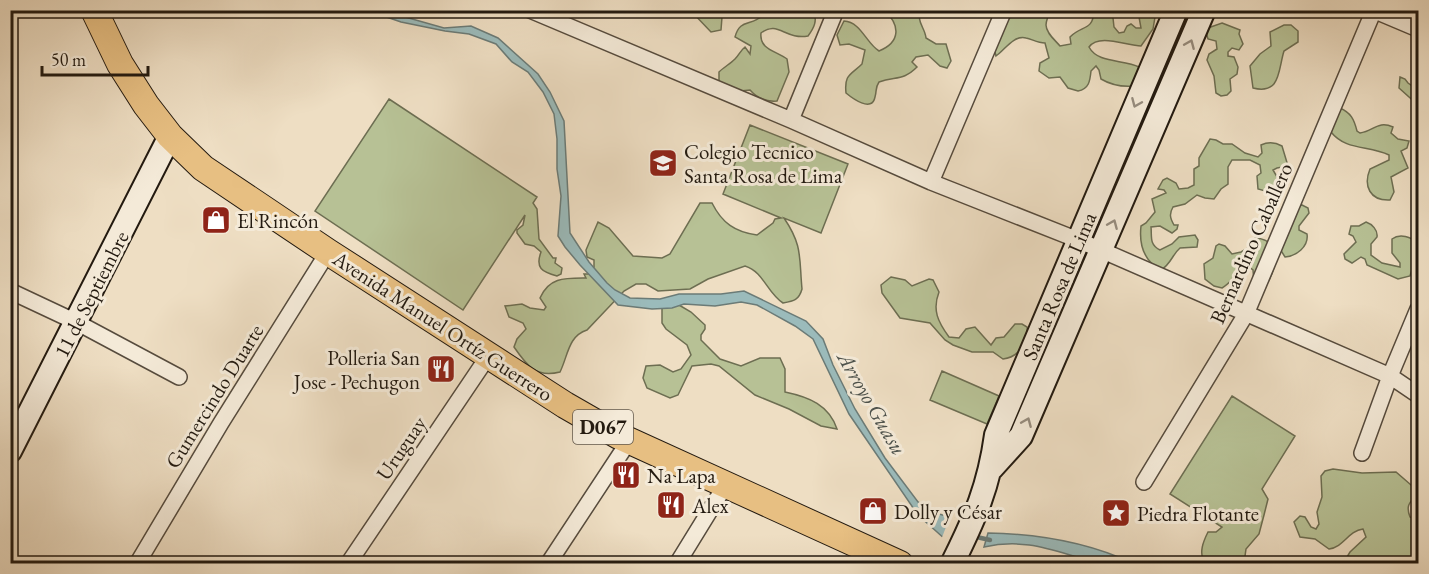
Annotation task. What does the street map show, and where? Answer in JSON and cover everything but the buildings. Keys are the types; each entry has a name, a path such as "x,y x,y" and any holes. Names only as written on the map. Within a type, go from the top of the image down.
{"main road":[{"name":"Avenida Manuel Ortíz Guerrero","path":"94,10 120,64 146,105 170,136 202,168 327,252 565,405 629,441 900,564"}],"street":[{"path":"530,10 931,182 1078,240 1390,376 1419,395"},
{"path":"790,120 836,10"},
{"path":"931,182 1004,10"},
{"name":"Santa Rosa de Lima","path":"954,559 977,513 992,468 996,435 1176,10"},
{"path":"992,468 1021,436 1204,10"},
{"path":"1374,11 1419,29"},
{"name":"Bernardino Caballero","path":"1144,482 1246,314 1374,11"},
{"name":"11 de Septiembre","path":"10,451 170,136"},
{"name":"Gumercindo Duarte","path":"137,564 220,423 327,252"},
{"path":"10,291 76,322 179,376"},
{"path":"1362,453 1390,376 1419,309"},
{"name":"Uruguay","path":"348,564 489,355"},
{"path":"548,564 629,441"},
{"path":"677,564 725,486"}],"green space":[{"path":"691,11 717,11 722,17 721,30 711,32"},
{"path":"760,11 813,11 815,18 814,27 808,36 793,35 777,29 761,33 761,39 766,47 787,59 789,72 777,101 762,99 750,90 730,92 719,82 719,72 745,47 750,54 751,46 735,37 740,27 763,15"},
{"path":"885,11 922,11 920,21 926,38 936,44 946,44 951,61 947,68 940,66 928,55 916,57 912,62 917,67 903,76 879,82 873,102 866,104 846,93 847,78 862,64 865,50 849,44 840,45 837,35 844,21 850,22 879,51 891,43 896,33 890,16"},
{"path":"1003,11 1049,11 1046,28 1060,46 1071,44 1070,37 1092,22 1094,11 1106,11 1113,18 1114,27 1119,33 1124,32 1131,24 1136,28 1141,28 1139,17 1143,11 1156,11 1153,29 1141,46 1099,41 1089,47 1105,59 1139,67 1134,86 1117,85 1101,79 1096,66 1091,71 1087,86 1078,91 1068,88 1060,77 1049,78 1039,71 1040,63 1049,58 1045,43 1026,38 1017,39 996,56 992,41"},
{"path":"1222,23 1240,30 1239,34 1243,44 1239,50 1232,48 1228,52 1228,56 1234,57 1238,67 1237,74 1230,79 1231,91 1221,96 1216,93 1214,76 1207,60 1209,54 1217,49 1216,41 1208,39 1205,29"},
{"path":"1284,25 1291,25 1298,31 1298,42 1284,51 1274,84 1269,88 1253,88 1250,66 1271,46 1270,32"},
{"path":"1400,77 1418,90 1418,105 1399,88"},
{"path":"389,99 537,197 533,203 537,209 539,239 553,258 556,258 555,263 562,268 561,274 557,276 547,273 541,268 539,257 541,252 534,246 525,244 517,233 523,225 525,215 463,310 315,211"},
{"path":"1340,108 1352,117 1360,133 1380,125 1388,125 1393,127 1391,133 1398,139 1409,141 1407,148 1401,151 1408,168 1391,177 1394,192 1390,200 1383,200 1373,195 1367,181 1370,169 1389,160 1389,155 1351,145 1337,138 1331,132 1331,126"},
{"path":"750,125 848,164 821,233 784,218 799,252 802,289 798,298 783,303 757,273 745,266 708,279 690,289 658,291 646,284 636,284 624,291 587,330 576,337 569,347 560,372 538,372 528,365 514,347 517,339 526,329 523,323 509,317 505,306 522,304 544,310 546,307 540,298 553,282 586,278 584,274 590,274 594,267 594,260 587,257 586,250 598,222 609,228 633,256 662,258 670,254 700,203 712,203 725,221 749,234 757,235 775,219 781,218 723,194"},
{"path":"1210,139 1223,144 1232,144 1245,153 1258,157 1262,153 1261,145 1272,143 1282,146 1288,166 1273,170 1283,187 1281,193 1258,189 1257,176 1261,173 1260,165 1250,160 1232,160 1228,167 1228,184 1214,199 1197,195 1185,204 1173,207 1171,218 1174,225 1178,225 1172,233 1160,226 1151,227 1153,243 1160,250 1172,244 1179,237 1195,235 1198,240 1197,247 1180,248 1161,270 1150,262 1144,251 1141,226 1155,212 1152,199 1166,193 1158,189 1163,180 1167,178 1176,183 1179,189 1194,185 1194,169 1199,166 1199,158"},
{"path":"1300,204 1308,208 1309,213 1299,226 1299,230 1307,234 1306,243 1297,253 1285,257 1280,249"},
{"path":"1366,222 1377,232 1377,237 1371,244 1371,255 1382,263 1400,267 1400,263 1392,253 1392,239 1395,237 1405,237 1418,243 1418,258 1410,276 1398,279 1367,265 1365,259 1361,257 1352,263 1345,259 1344,254 1356,242 1349,234 1351,226 1359,226"},
{"path":"1255,238 1269,243 1275,254 1268,282 1259,285 1254,283 1253,270 1249,267 1222,288 1214,286 1205,279 1204,264 1213,258 1216,246 1219,244 1225,246 1232,254 1253,245"},
{"path":"891,277 905,280 912,286 929,279 933,280 939,292 936,305 937,316 949,337 959,338 966,329 975,327 991,345 996,338 1004,337 1015,324 1022,324 1027,327 1025,343 1014,355 1003,359 993,352 972,352 953,345 945,340 930,323 900,318 882,293 881,285"},
{"path":"679,305 705,325 701,340 720,359 741,366 760,358 780,358 785,369 785,392 817,403 829,414 837,429 821,426 755,395 719,366 711,364 692,366 678,395 670,398 647,388 643,378 646,366 660,365 673,372 681,369 691,355 687,345 666,329 662,323 662,307"},
{"path":"942,371 999,396 987,424 930,400"},
{"path":"1232,396 1295,436 1262,489 1268,499 1259,534 1246,549 1244,563 1204,563 1203,543 1208,532 1216,532 1222,527 1170,494"},
{"path":"1333,469 1362,473 1396,472 1418,491 1408,509 1410,517 1418,521 1418,563 1341,563 1366,537 1363,529 1329,549 1315,539 1300,537 1294,522 1300,516 1305,517 1311,527 1316,529 1319,524 1317,512 1322,497 1321,476 1325,471"}],"water":[{"path":"369,11 384,11 444,28 471,26 498,38 538,74 564,121 570,233 589,262 607,283 630,298 660,299 679,294 721,294 744,291 806,321 823,339 855,409 885,458 918,502 939,514 954,518 946,540 918,515 849,414 813,339 757,305 741,302 715,306 684,304 672,308 652,309 618,305 580,265 558,236 561,196 554,114 543,92 528,72 512,62 496,44 469,34 401,22"},
{"path":"988,533 1062,540 1132,563 1099,563 1029,545 1000,544 984,547"}],"pier":[{"path":"951,514 957,519 949,541 946,543 941,540"}],"waterway":[{"name":"Arroyo Guasu","path":"972,536 990,540"}],"place":[{"name":"Colegio Tecnico Santa Rosa de Lima","path":"663,163"},
{"name":"El Rincón","path":"216,220"},
{"name":"Polleria San Jose - Pechugon","path":"441,369"},
{"name":"Na Lapa","path":"626,475"},
{"name":"Alex","path":"671,505"},
{"name":"Dolly y César","path":"873,511"},
{"name":"Piedra Flotante","path":"1116,513"}]}
